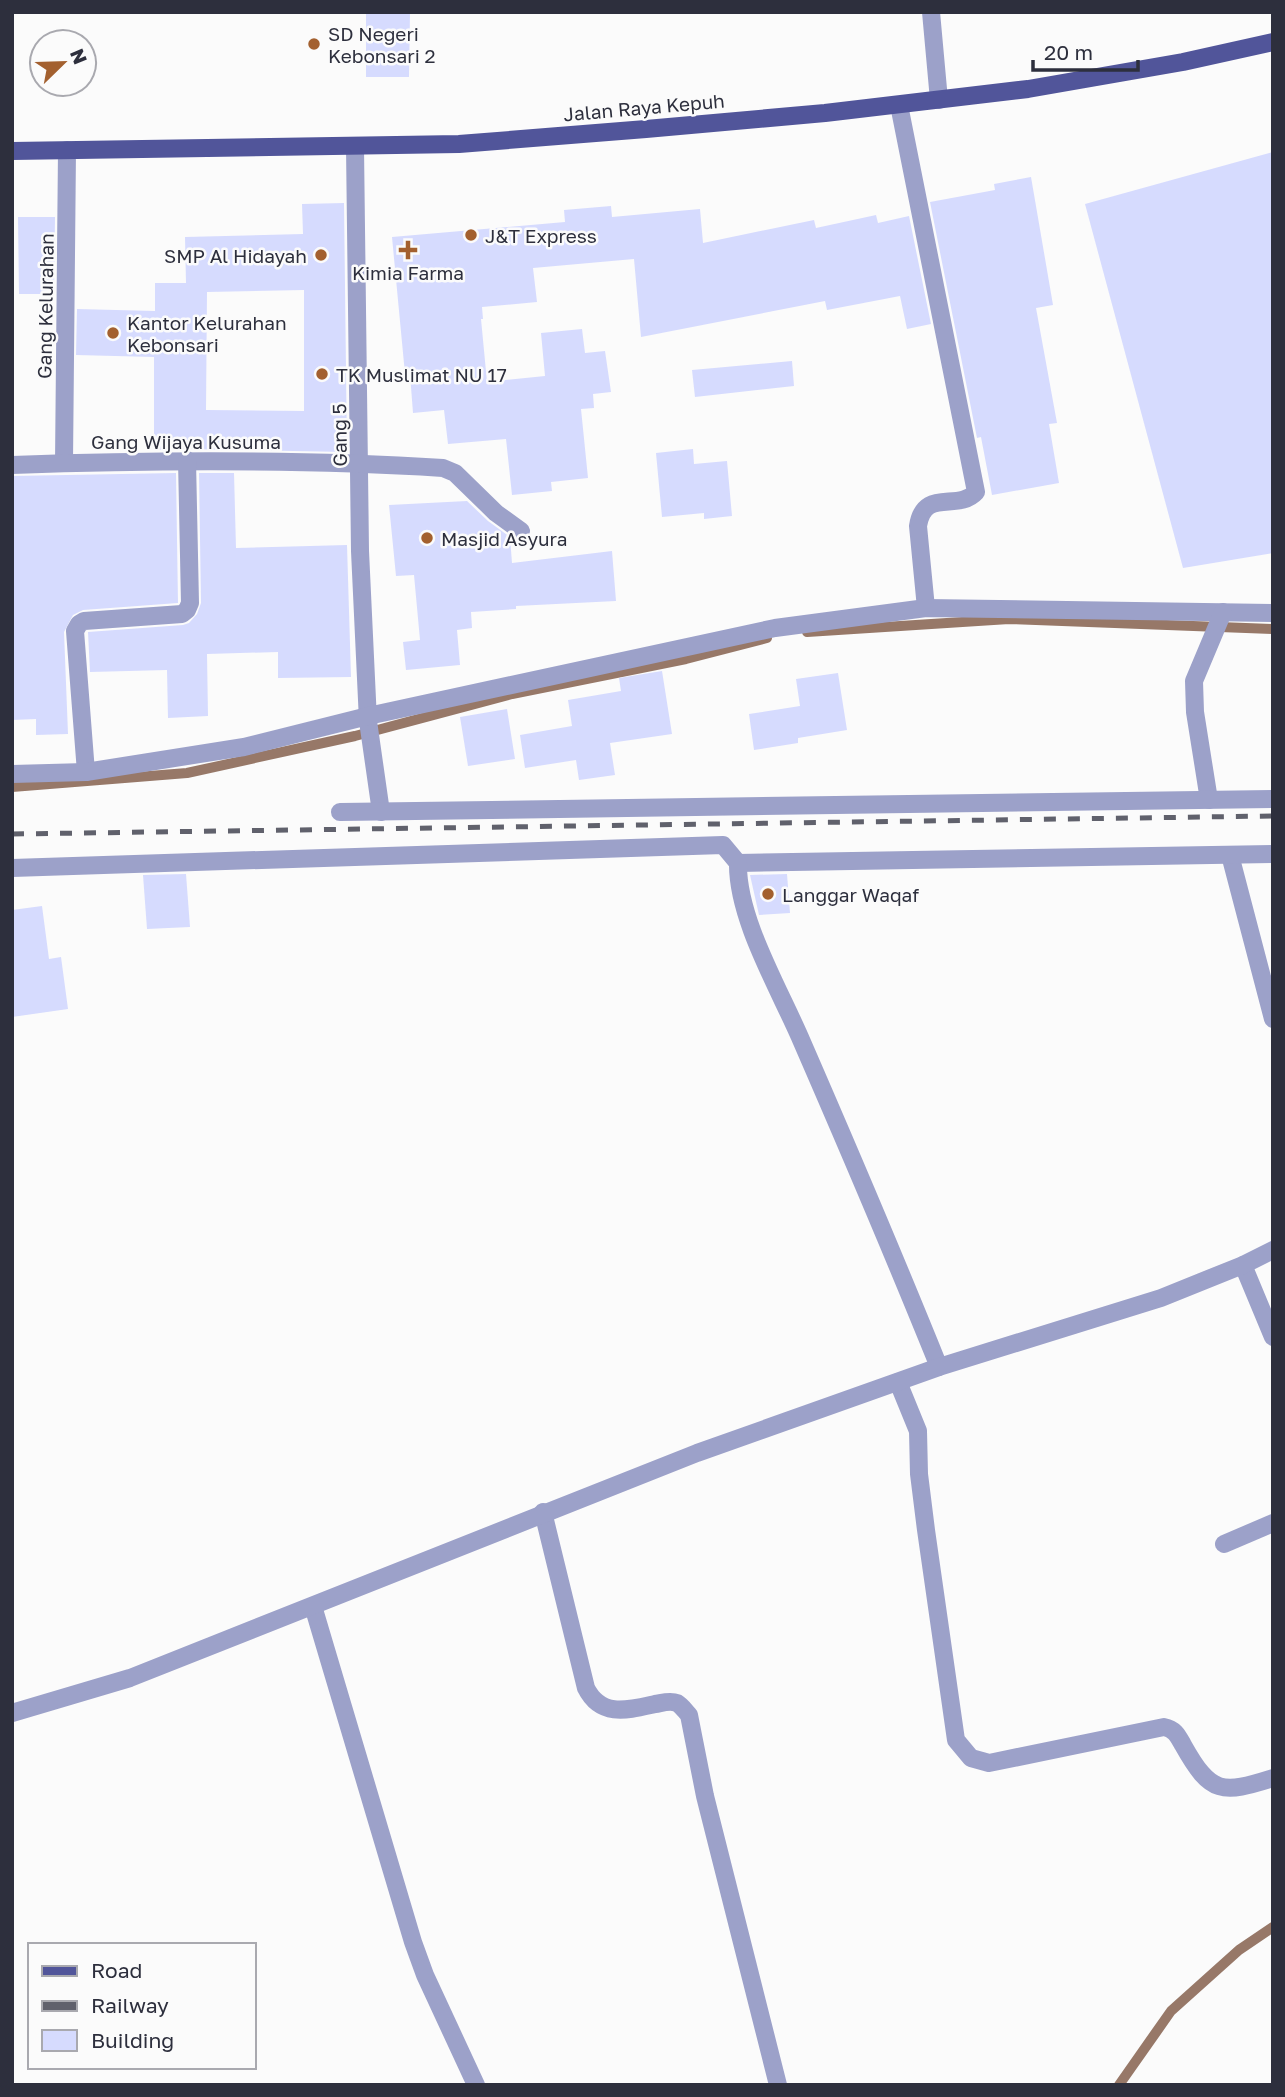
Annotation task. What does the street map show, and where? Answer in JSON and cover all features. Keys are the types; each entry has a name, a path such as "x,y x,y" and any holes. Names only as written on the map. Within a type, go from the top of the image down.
{"main road":[{"name":"Jalan Raya Kepuh","path":"12,151 458,144 811,114 1028,89 1183,62 1273,42"}],"street":[{"path":"930,12 939,100"},
{"path":"899,105 976,492 970,498 930,504 920,514 918,526 926,608"},
{"name":"Gang 5","path":"355,147 360,551 368,719 381,812"},
{"name":"Gang Kelurahan","path":"64,463 67,150"},
{"path":"86,772 75,631 84,621 182,614 187,610 190,603 187,460"},
{"name":"Gang Wijaya Kusuma","path":"12,465 187,460 360,463 443,468 455,473 496,513 521,531"},
{"path":"12,774 86,772 244,747 775,628 926,608 1218,623 1273,613"},
{"path":"1209,800 1195,712 1194,681 1218,623"},
{"path":"340,812 1273,799"},
{"path":"12,868 723,845 738,863 737,880 741,897 761,953 885,1231 939,1367"},
{"path":"738,863 1273,854"},
{"path":"1230,855 1273,1020"},
{"path":"12,1713 130,1678 697,1453 939,1367 1161,1298 1273,1250"},
{"path":"1243,1265 1273,1338"},
{"path":"898,1382 918,1431 919,1474 956,1740 971,1758 989,1763 1164,1727 1171,1728 1177,1735 1213,1785 1233,1789 1273,1778"},
{"path":"543,1513 586,1688 592,1699 601,1707 627,1710 673,1702 689,1715 705,1796 778,2085"},
{"path":"1224,1544 1273,1523"},
{"path":"313,1606 413,1942 425,1975 476,2085"}],"building":[{"path":"366,12 410,12 409,77 366,77"},
{"path":"1273,152 1273,553 1183,568 1085,204"},
{"path":"1031,177 1053,305 1036,308 1057,423 1049,424 1059,483 992,495 981,437 977,438 930,202 995,190 994,184"},
{"path":"344,203 347,452 154,450 154,357 76,355 77,309 155,311 155,283 186,283 185,237 303,234 302,204","holes":["304,290 304,411 206,410 207,292"]},
{"path":"611,206 612,217 700,209 703,243 814,220 816,228 876,215 878,223 909,216 931,324 907,329 900,296 827,310 825,301 641,337 634,259 533,268 537,302 482,307 487,382 545,376 541,333 582,329 585,353 605,351 611,392 593,394 594,408 581,409 588,478 551,482 552,491 512,495 506,439 448,444 444,410 413,413 410,374 405,374 392,237 565,222 564,210"},
{"path":"18,217 55,217 54,294 19,294"},
{"path":"792,361 794,386 695,397 692,370"},
{"path":"693,449 694,464 727,461 732,516 704,519 704,513 662,517 656,453"},
{"path":"176,473 178,603 83,610 73,615 64,632 68,734 36,735 36,719 12,720 12,476"},
{"path":"199,473 234,473 236,548 347,545 351,677 278,678 278,652 207,654 208,716 168,718 167,670 90,672 88,632 183,625 189,623 197,614 201,603"},
{"path":"467,501 510,537 512,563 612,551 616,601 516,606 516,609 471,612 472,628 457,630 460,665 406,670 403,642 420,640 414,575 396,576 389,505"},
{"path":"662,671 672,734 610,743 615,775 579,780 576,760 525,768 520,735 572,726 568,700 621,691 619,678"},
{"path":"838,673 847,730 798,738 798,743 754,750 749,714 800,706 796,679"},
{"path":"507,709 515,759 468,766 460,717"},
{"path":"186,874 190,927 147,929 143,875"},
{"name":"Langgar Waqaf","path":"787,874 790,913 759,915 750,875"},
{"path":"42,906 49,959 61,957 68,1009 12,1017 12,910"}],"waterway":[{"path":"807,632 1009,619 1273,629"},
{"path":"12,787 187,773 355,736 512,694 686,659 767,638"},
{"path":"1119,2085 1171,2011 1239,1950 1273,1927"}],"railway":[{"path":"12,834 1273,816"}],"place":[{"name":"SD Negeri Kebonsari 2","path":"314,44"},
{"name":"J&T Express","path":"471,235"},
{"name":"Kimia Farma","path":"408,250"},
{"name":"SMP Al Hidayah","path":"321,255"},
{"name":"Kantor Kelurahan Kebonsari","path":"113,333"},
{"name":"TK Muslimat NU 17","path":"322,374"},
{"name":"Masjid Asyura","path":"427,538"},
{"name":"Langgar Waqaf","path":"768,894"}]}
